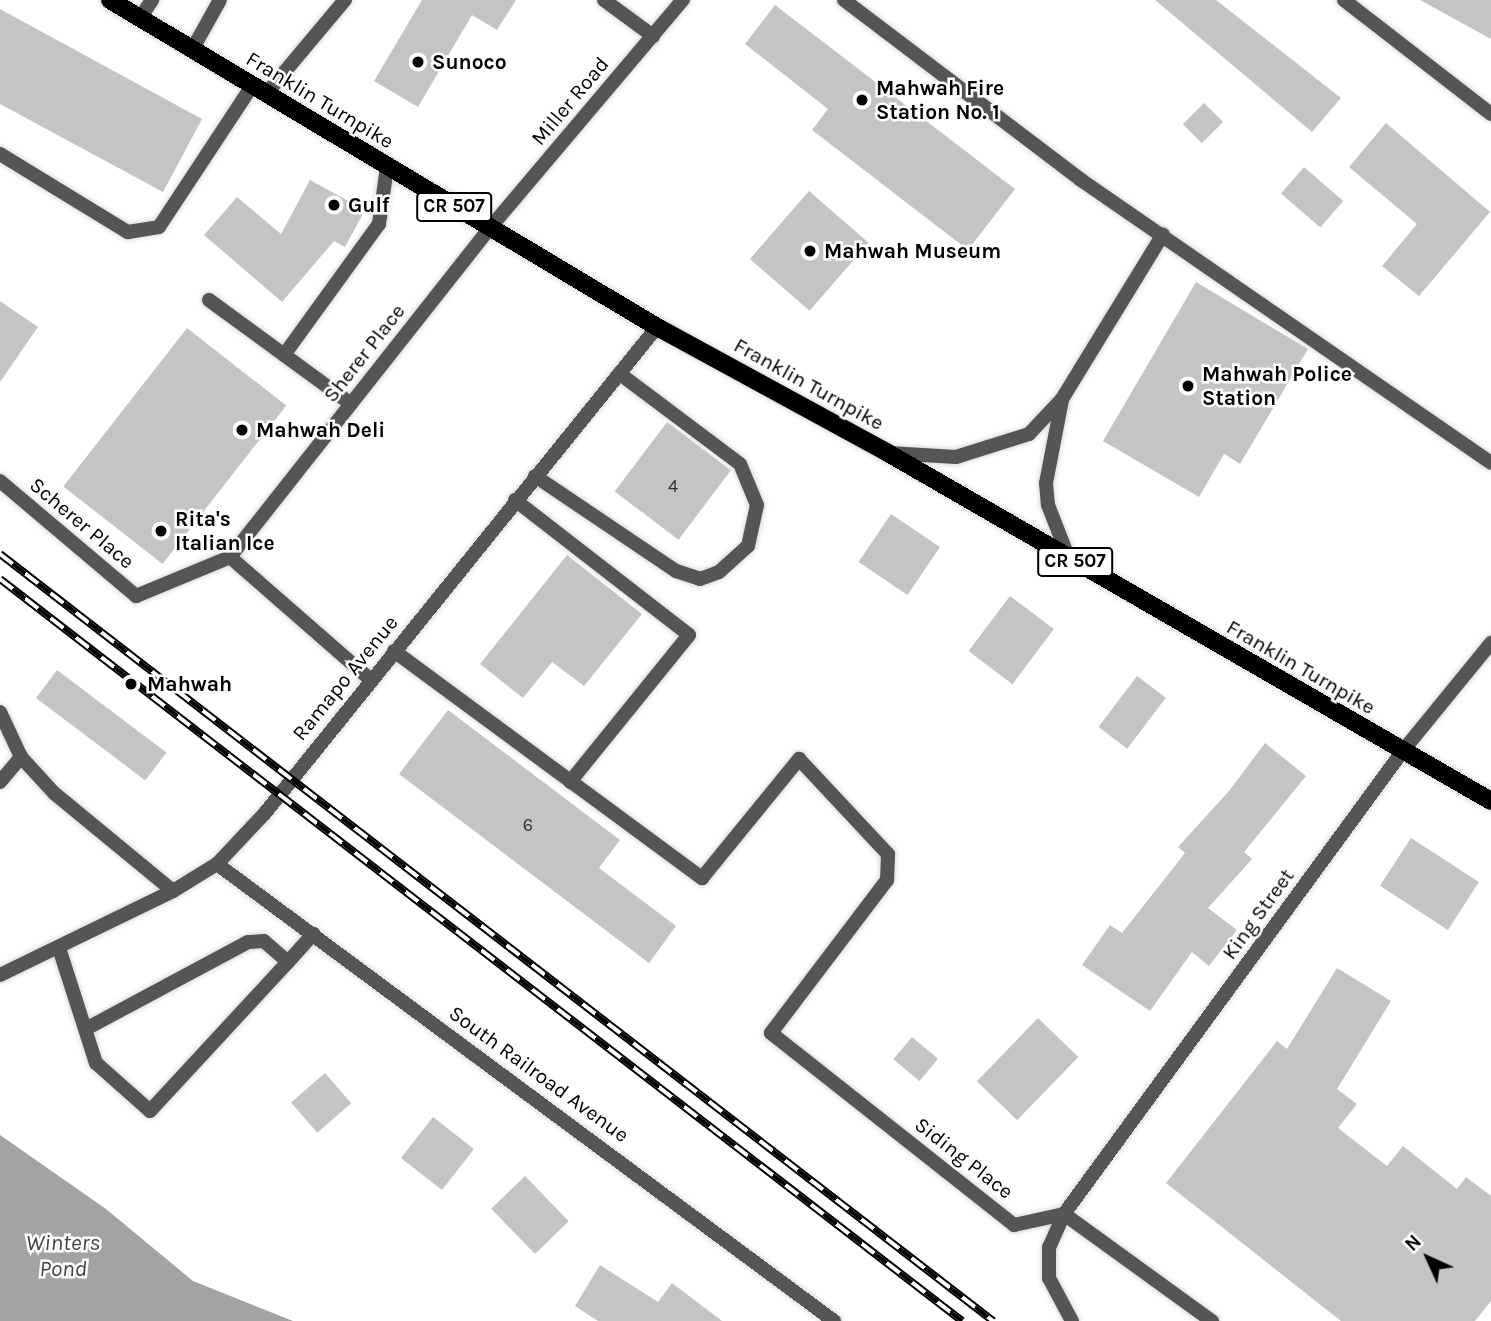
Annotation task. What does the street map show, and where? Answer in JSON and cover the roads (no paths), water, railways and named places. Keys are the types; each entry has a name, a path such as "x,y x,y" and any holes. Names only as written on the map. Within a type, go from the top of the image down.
{"main road":[{"name":"Franklin Turnpike","path":"110,0 657,327 888,453 1491,801"}],"street":[{"path":"140,18 152,0"},
{"path":"192,50 220,0"},
{"path":"0,154 128,232 159,226 259,90 345,0"},
{"path":"604,0 653,36"},
{"name":"Miller Road","path":"490,228 683,0"},
{"path":"845,0 1039,149 1491,463"},
{"path":"1344,0 1491,114"},
{"path":"284,355 379,224 387,167"},
{"name":"Sherer Place","path":"136,596 230,557 490,228"},
{"path":"888,453 956,457 1029,434 1062,399 1163,234"},
{"path":"209,300 351,404"},
{"name":"Ramapo Avenue","path":"0,975 173,891 217,864 265,813 657,327"},
{"path":"535,476 676,571 700,579 719,572 743,552 755,531 757,505 740,464 619,373"},
{"path":"1062,399 1045,483 1048,505 1069,559"},
{"name":"Scherer Place","path":"0,481 136,596"},
{"path":"394,650 570,782 689,635 515,500"},
{"path":"230,557 371,680"},
{"name":"King Street","path":"1072,1321 1049,1278 1049,1247 1064,1214 1402,752 1491,643"},
{"path":"0,712 21,757 54,793 173,891"},
{"path":"0,782 21,757"},
{"name":"Siding Place","path":"570,782 702,877 799,759 888,855 887,880 771,1033 1014,1225 1064,1214"},
{"name":"South Railroad Avenue","path":"217,864 834,1321"},
{"path":"59,948 96,1063 150,1111 313,934"},
{"path":"86,1029 248,942 264,941 288,962"},
{"path":"1064,1214 1212,1321"}],"water":[{"name":"Winters Pond","path":"0,1135 106,1209 193,1281 293,1321 0,1321"}],"railway":[{"path":"0,554 993,1321"},
{"path":"0,579 962,1321"}],"place":[{"name":"Sunoco","path":"418,62"},
{"name":"Mahwah Fire Station No. 1","path":"862,100"},
{"name":"Gulf","path":"334,205"},
{"name":"Mahwah Museum","path":"810,251"},
{"name":"Mahwah Police Station","path":"1188,386"},
{"name":"Mahwah Deli","path":"242,430"},
{"name":"Rita's Italian Ice","path":"161,531"},
{"name":"Mahwah","path":"131,684"}]}
